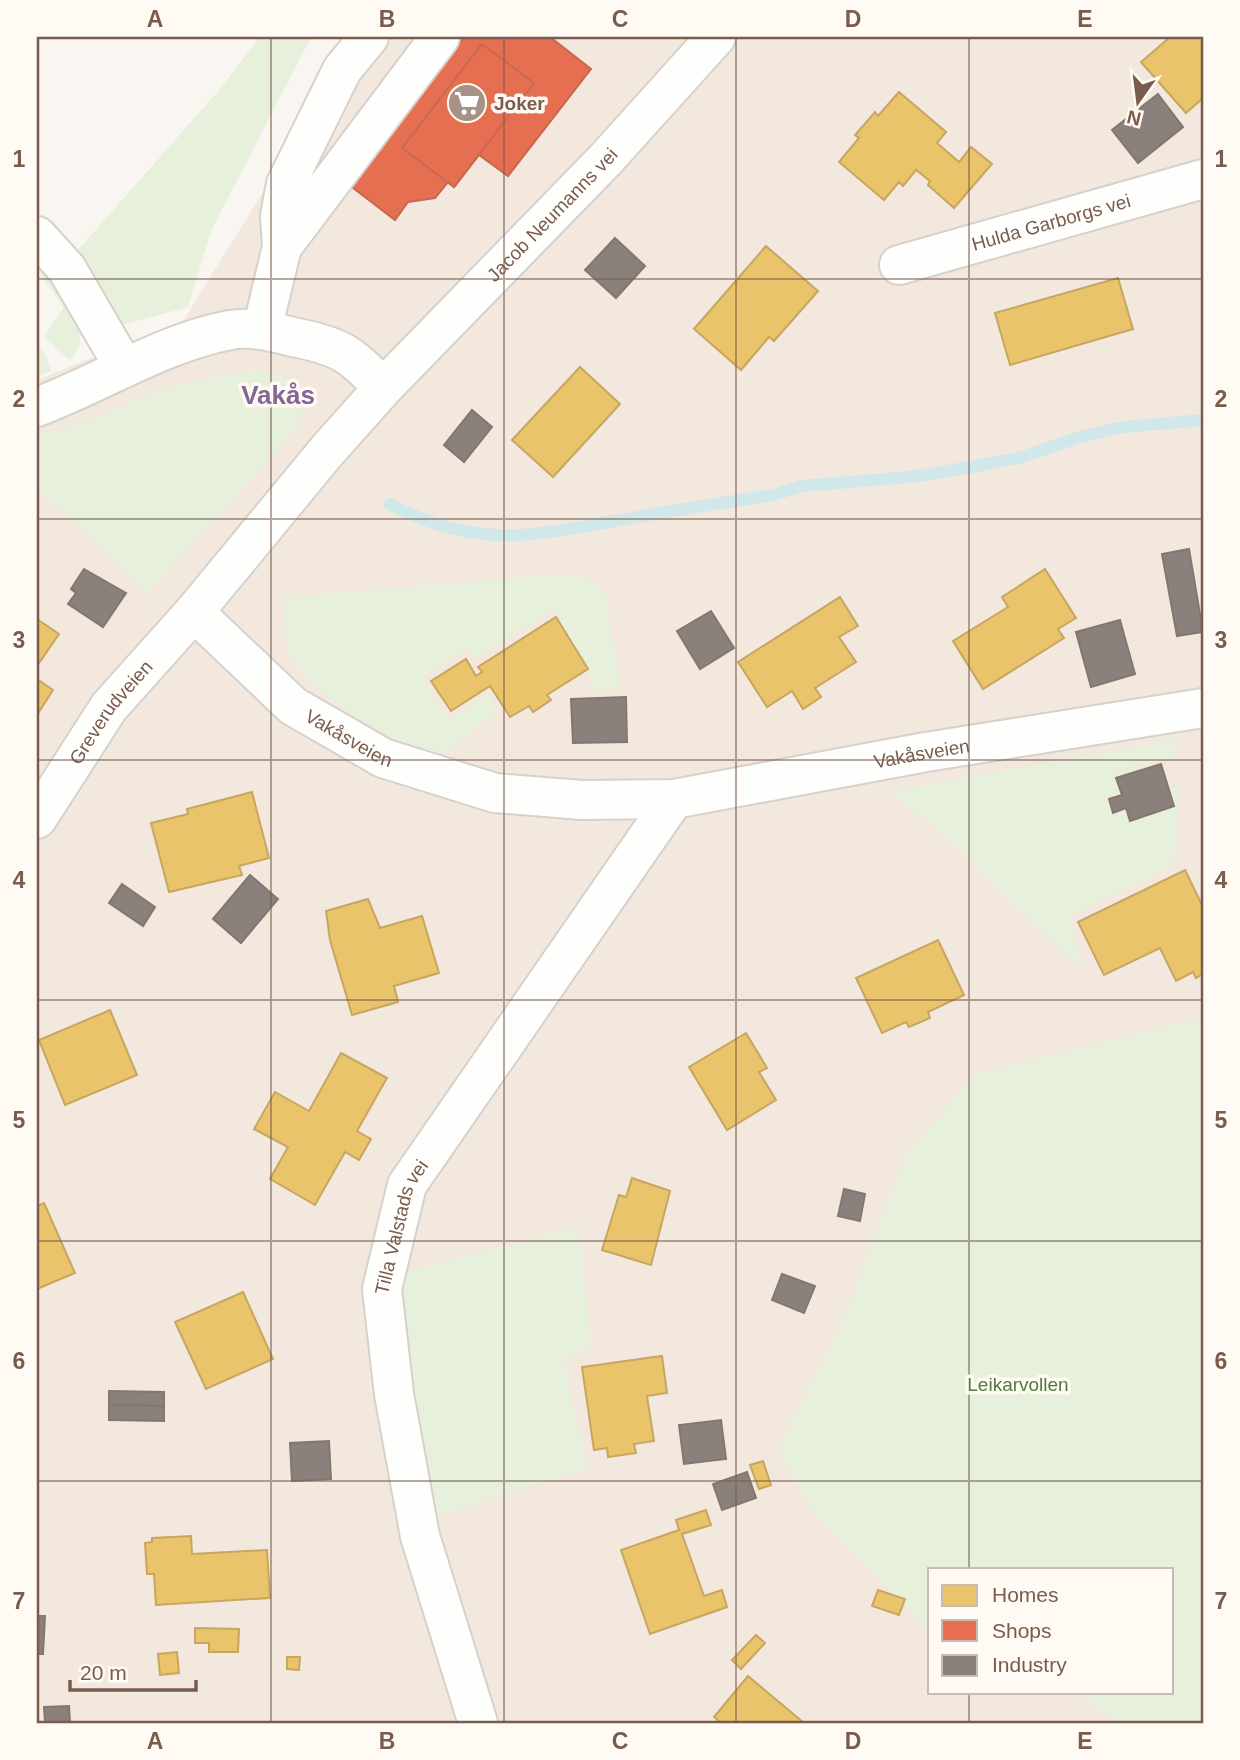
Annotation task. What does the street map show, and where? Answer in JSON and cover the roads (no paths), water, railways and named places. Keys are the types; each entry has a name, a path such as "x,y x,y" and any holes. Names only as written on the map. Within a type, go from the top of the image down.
{"street":[{"path":"262,330 282,247 280,216 286,184 342,70 369,37"},
{"path":"282,247 440,37"},
{"name":"Jacob Neumanns vei","path":"383,388 606,159 716,37"},
{"name":"Hulda Garborgs vei","path":"899,265 1203,179"},
{"path":"37,236 67,269 124,367"},
{"path":"37,407 84,388 124,367 231,330 262,330 326,344 356,358 383,388 194,612"},
{"name":"Vakåsveien","path":"194,612 293,706 383,758 495,793 582,800 674,799 926,752 1203,708"},
{"name":"Greverudveien","path":"37,819 110,707 194,612"},
{"name":"Tilla Valstads vei","path":"478,1723 420,1536 394,1394 382,1289 407,1185 674,799"}],"waterway":[{"path":"390,504 442,526 464,531 492,535 545,533 773,495 802,486 911,477 977,466 1022,457 1080,437 1123,427 1203,420"}],"place":[{"name":"Joker","path":"467,103"}],"district":[{"name":"Vakås","path":"278,395"}],"park label":[{"name":"Leikarvollen","path":"1018,1384"}]}
